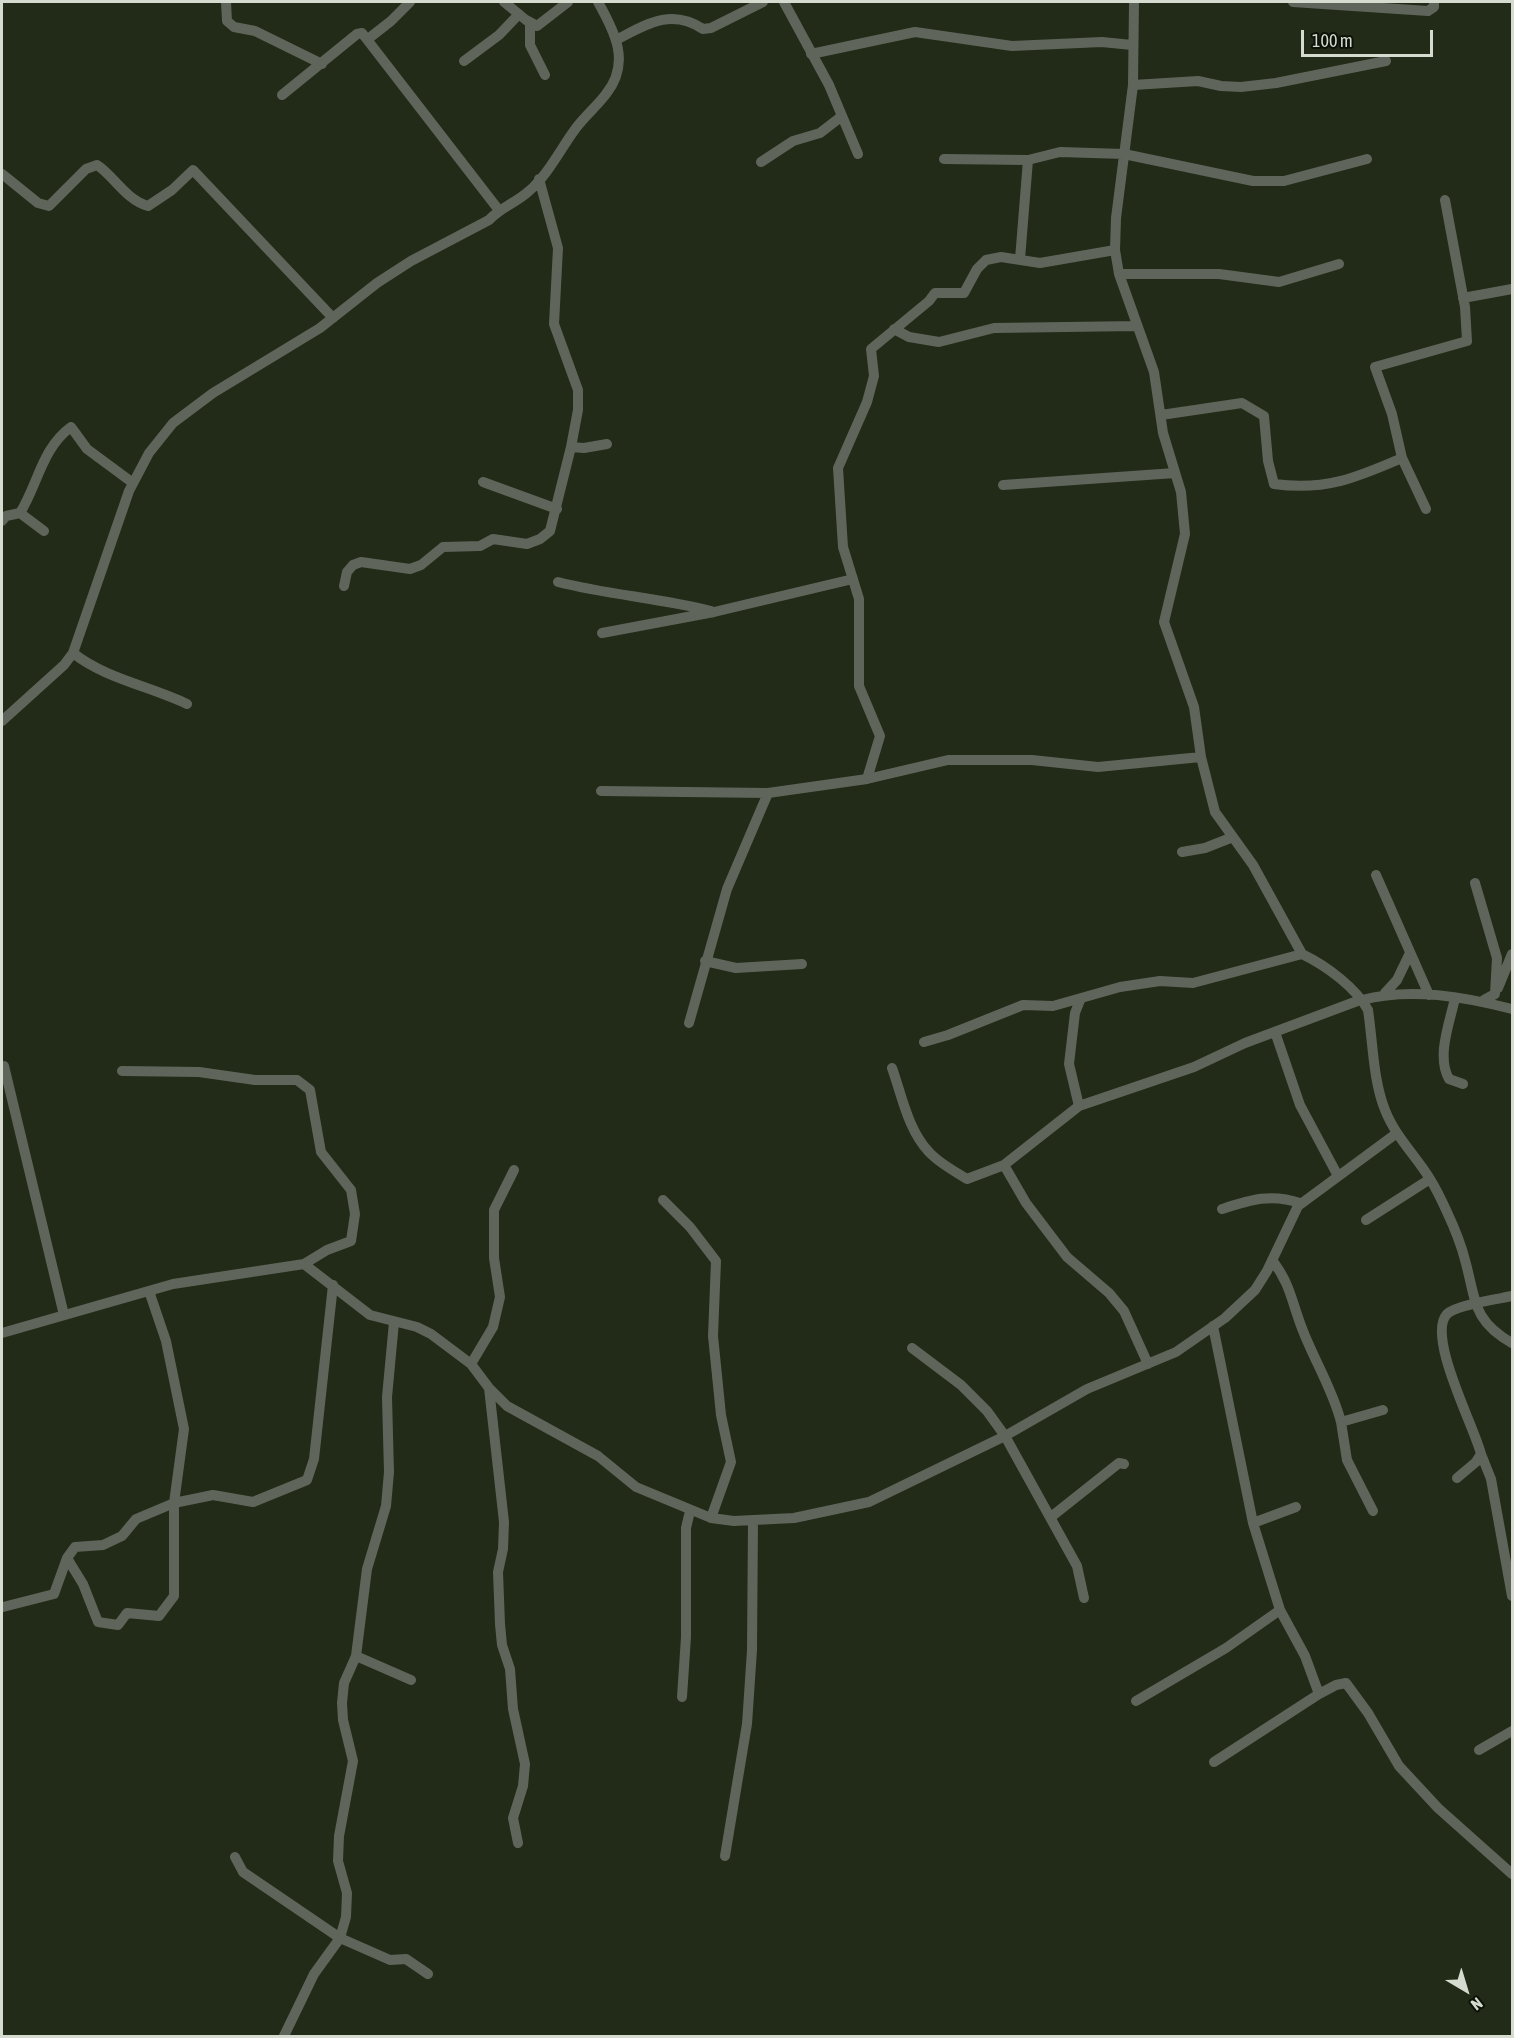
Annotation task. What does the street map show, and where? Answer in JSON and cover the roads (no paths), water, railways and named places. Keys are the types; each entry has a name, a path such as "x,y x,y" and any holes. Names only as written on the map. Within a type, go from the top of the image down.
{"street":[{"path":"226,2 227,21 234,27 255,31 322,64"},
{"path":"368,39 392,21 410,2"},
{"path":"504,2 530,23 542,24 568,2"},
{"path":"2,721 64,665 73,653 133,483 150,453 173,423 213,393 333,318 411,261 489,220 498,209 514,203 531,190 578,125 615,83 620,69 616,40 598,2"},
{"path":"616,40 668,18 688,20 703,29 711,28 763,2"},
{"path":"784,2 829,86 858,154"},
{"path":"1134,2 1133,85 1115,250 1119,274 1155,372 1161,415 1181,492 1185,534 1164,622 1194,707 1201,757 1215,812 1253,865 1302,954 1316,960 1354,992 1368,1010 1378,1087 1385,1111 1397,1133 1430,1179 1448,1214 1465,1259 1474,1302 1489,1326 1512,1343"},
{"path":"1293,2 1428,11 1434,8 1434,2"},
{"path":"464,61 499,35 519,14"},
{"path":"530,23 530,45 545,75"},
{"path":"811,54 915,32 1012,46 1102,42 1132,45"},
{"path":"282,95 357,34 362,33 498,209"},
{"path":"1133,85 1198,81 1221,87 1241,87 1276,83 1386,62"},
{"path":"760,162 793,141 820,133 842,116"},
{"path":"944,159 1028,160 1060,152 1124,154 1254,181 1284,181 1367,159"},
{"path":"1020,259 1028,160"},
{"path":"2,174 38,203 49,206 86,169 98,165 115,183 141,204 148,206 172,190 193,170 333,318"},
{"path":"344,586 347,572 353,565 361,562 410,569 421,565 443,546 480,546 492,539 526,544 540,540 550,531 571,447 578,410 578,390 554,324 558,248 539,179"},
{"path":"1426,509 1402,458 1392,414 1375,367 1467,341 1463,298 1445,200"},
{"path":"867,779 880,736 859,686 859,599 843,548 838,468 867,402 874,376 871,349 929,301 935,293 964,294 977,269 986,260 1001,257 1040,263 1115,250"},
{"path":"1119,274 1219,274 1279,282 1339,264"},
{"path":"1463,298 1512,289"},
{"path":"894,329 909,337 939,342 994,328 1137,326"},
{"path":"1161,415 1242,403 1264,416 1268,461 1275,484 1298,488 1349,481 1402,458"},
{"path":"20,513 47,451 59,435 71,427 87,449 133,483"},
{"path":"571,447 584,448 607,444"},
{"path":"1003,485 1175,473"},
{"path":"483,482 557,509"},
{"path":"2,521 6,516 20,513 44,531"},
{"path":"602,633 714,612 854,579"},
{"path":"558,582 619,594 659,598 714,612"},
{"path":"73,653 106,673 162,692 187,704"},
{"path":"601,790 768,793 867,779 948,760 1032,760 1098,767 1201,757"},
{"path":"689,1023 727,889 768,793"},
{"path":"1182,852 1205,848 1233,837"},
{"path":"1376,875 1429,995"},
{"path":"1474,883 1497,958 1496,994"},
{"path":"1385,993 1401,973 1410,953"},
{"path":"924,1042 948,1035 1023,1005 1053,1006 1120,987 1160,981 1193,983 1302,954"},
{"path":"1484,1000 1496,994 1512,954"},
{"path":"705,961 736,968 802,964"},
{"path":"892,1068 910,1123 931,1154 967,1179 1004,1164 1079,1106 1194,1067 1275,1032 1361,1000 1385,993 1429,995 1484,1000 1512,1009"},
{"path":"1079,1106 1069,1064 1075,1013 1081,998"},
{"path":"1455,998 1444,1050 1444,1061 1449,1079 1463,1084"},
{"path":"1275,1032 1303,1111 1338,1176"},
{"path":"4,1066 64,1315"},
{"path":"2,1333 173,1284 304,1264 327,1250 351,1241 355,1214 351,1190 321,1152 310,1090 297,1080 255,1080 199,1072 122,1071"},
{"path":"304,1264 370,1315 417,1327 431,1334 471,1364 489,1388 507,1406 598,1456 636,1487 711,1518 753,1520 794,1518 870,1502 1005,1436 1087,1389 1176,1352 1213,1326 1255,1290 1300,1203 1397,1133"},
{"path":"1004,1164 1026,1203 1067,1257 1109,1293 1124,1311 1148,1364"},
{"path":"471,1364 493,1327 500,1297 494,1258 495,1210 514,1170"},
{"path":"1366,1220 1430,1179"},
{"path":"1222,1209 1268,1196 1284,1197 1300,1203"},
{"path":"663,1200 690,1227 716,1261 713,1336 721,1415 731,1462 711,1518"},
{"path":"1272,1260 1289,1285 1300,1323 1341,1422 1347,1460 1368,1497 1373,1511"},
{"path":"3,1607 54,1594 67,1558 75,1547 103,1545 122,1536 136,1519 174,1503 213,1495 253,1502 307,1480 314,1458 333,1285"},
{"path":"67,1558 83,1584 98,1622 117,1625 127,1613 159,1617 174,1596 174,1503 184,1429 166,1341 149,1291"},
{"path":"1512,1296 1483,1304 1474,1302 1447,1314 1442,1330 1461,1404 1475,1431 1491,1479 1512,1596"},
{"path":"284,2037 314,1974 340,1938 346,1917 346,1893 338,1861 339,1836 352,1761 343,1720 342,1703 344,1683 356,1656 367,1569 386,1506 389,1472 387,1397 394,1322"},
{"path":"1213,1326 1253,1523 1280,1610 1305,1656 1319,1694"},
{"path":"912,1348 960,1385 987,1411 1005,1436 1077,1566 1084,1598"},
{"path":"489,1388 504,1522 503,1549 498,1572 502,1646 510,1669 513,1709 525,1764 523,1786 513,1818 518,1843"},
{"path":"1341,1422 1383,1410"},
{"path":"1457,1478 1476,1462 1481,1454"},
{"path":"1051,1517 1119,1464 1124,1464"},
{"path":"1253,1523 1296,1507"},
{"path":"682,1697 687,1637 686,1528 690,1511"},
{"path":"725,1856 747,1724 753,1520"},
{"path":"1136,1701 1226,1648 1280,1610"},
{"path":"356,1656 411,1680"},
{"path":"1214,1762 1319,1694 1336,1685 1346,1683 1368,1713 1399,1766 1438,1808 1512,1874"},
{"path":"1479,1750 1512,1731"},
{"path":"236,1857 243,1872 340,1938 390,1960 406,1959 428,1974"}]}
